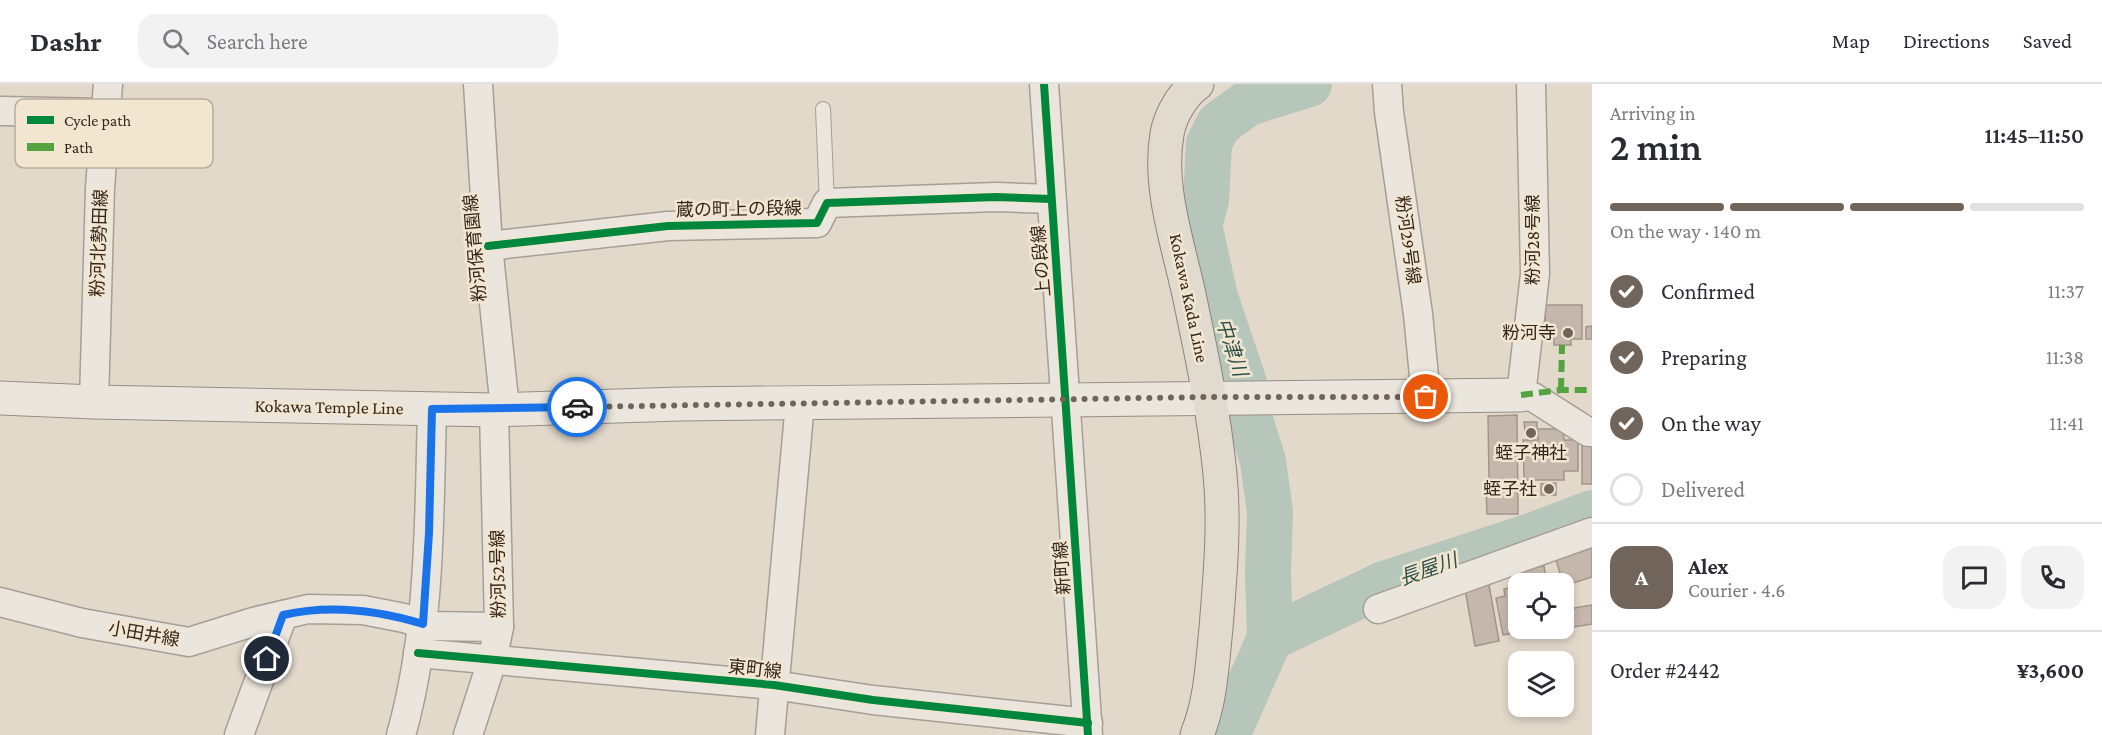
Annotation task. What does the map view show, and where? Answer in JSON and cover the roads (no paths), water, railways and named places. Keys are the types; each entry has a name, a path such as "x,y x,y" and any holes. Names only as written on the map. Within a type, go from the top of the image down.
{"main road":[{"name":"Kokawa Kada Line","path":"1197,84 1190,89 1174,113 1167,134 1165,164 1168,197 1195,320 1220,397 1222,558 1207,712 1197,735"},
{"name":"Kokawa Temple Line","path":"0,398 94,402 500,409 1066,399 1521,395"}],"street":[{"name":"粉河北勢田線","path":"106,99 108,84"},
{"name":"粉河保育園線","path":"478,84 500,409"},
{"name":"上の段線","path":"1044,84 1066,399"},
{"name":"粉河28号線","path":"1521,395 1536,274 1531,84"},
{"name":"粉河29号線","path":"1388,90 1389,112 1418,314 1426,397"},
{"path":"0,111 15,111"},
{"name":"粉河北勢田線","path":"94,402 102,168"},
{"name":"蔵の町上の段線","path":"488,246 668,225 817,223 827,203 996,197 1051,199"},
{"path":"1521,395 1533,398 1588,432 1592,432"},
{"name":"新町線","path":"1066,399 1088,729"},
{"path":"770,735 800,403"},
{"path":"401,735 426,625 432,409"},
{"name":"粉河52号線","path":"468,735 492,661 499,627 500,409"},
{"path":"1378,609 1592,532"},
{"name":"小田井線","path":"0,602 82,623 189,642 254,622 308,609 363,610 426,625 499,627"},
{"path":"239,735 283,615"},
{"name":"東町線","path":"418,653 774,686 1088,729"}],"lane":[{"path":"823,109 827,203"}],"waterway":[{"name":"中津川","path":"1227,735 1270,638 1268,573 1270,512 1263,461 1250,420 1244,383 1215,297 1199,225 1206,200 1209,143 1219,124 1248,103 1309,84"},
{"name":"長屋川","path":"1270,638 1384,584 1537,534 1592,513"}],"place":[{"name":"粉河寺","path":"1568,333"},
{"name":"蛭子神社","path":"1531,433"},
{"name":"蛭子社","path":"1549,489"}]}
